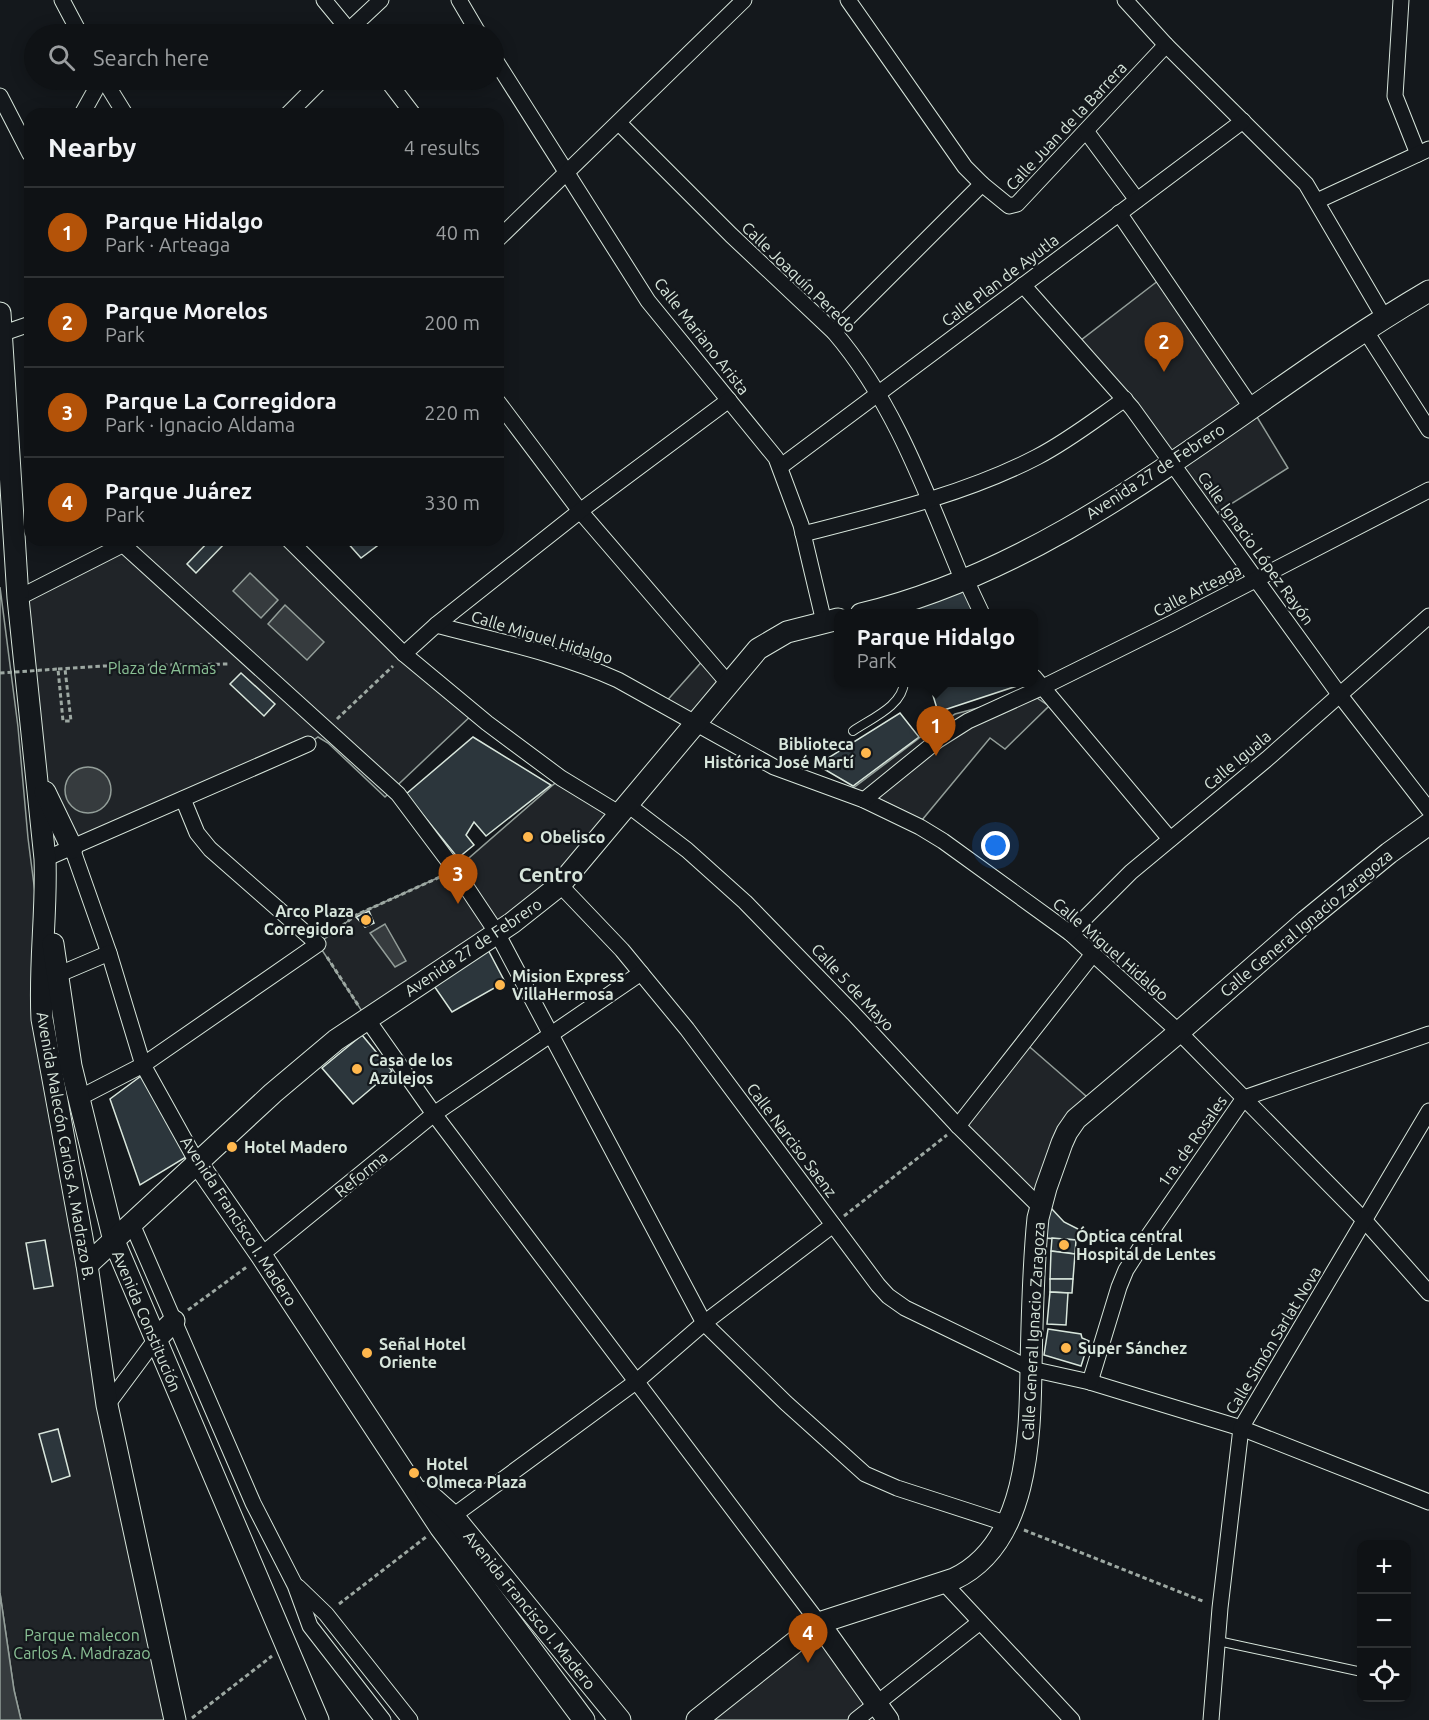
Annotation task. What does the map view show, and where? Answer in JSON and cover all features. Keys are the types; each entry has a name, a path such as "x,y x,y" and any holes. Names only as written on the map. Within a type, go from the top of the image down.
{"main road":[{"name":"Avenida 27 de Febrero","path":"891,609 964,580 1052,536 1173,463 1384,317 1429,291"},
{"name":"Avenida Malecón Carlos A. Madrazo B.","path":"1,323 18,598 45,859 49,978 42,1019 87,1265 107,1405 175,1720"},
{"name":"Avenida 27 de Febrero","path":"87,1265 281,1086 336,1040 497,933 560,885 758,649 788,632 831,621"},
{"name":"Avenida Francisco I. Madero","path":"38,778 72,848"},
{"name":"Calle General Ignacio Zaragoza","path":"697,1720 819,1623 964,1575 996,1544 1008,1524 1025,1462 1028,1442 1037,1231 1043,1198 1071,1125 1100,1097 1179,1032 1314,914 1389,853 1429,824"},
{"name":"Avenida Constitución","path":"49,978 114,1241 318,1720"},
{"name":"Avenida Francisco I. Madero","path":"198,1164 410,1479 620,1720"},
{"path":"156,1339 174,1321"},
{"name":"Avenida Francisco I. Madero","path":"446,1521 584,1720"},
{"path":"819,1623 883,1712"}],"street":[{"path":"62,0 75,24"},
{"path":"324,0 344,24"},
{"path":"358,24 381,0"},
{"path":"459,0 473,24"},
{"path":"848,0 961,162 982,184"},
{"path":"1125,0 1166,45 1300,176 1317,201 1384,317"},
{"path":"1317,201 1424,152 1395,96 1401,0"},
{"path":"504,228 619,123 736,3"},
{"name":"Calle Juan de la Barrera","path":"834,332 982,184 1006,205 1016,205 1166,45"},
{"name":"Calle Mariano Arista","path":"504,74 653,308 774,455 831,621"},
{"path":"86,108 96,90"},
{"path":"109,90 121,108"},
{"path":"294,108 312,90"},
{"path":"395,90 408,108"},
{"path":"0,96 24,142"},
{"name":"Calle Plan de Ayutla","path":"780,467 1242,121"},
{"name":"Calle Joaquín Peredo","path":"619,123 731,236 834,332 848,349 895,424 964,580 979,609"},
{"path":"1086,131 1137,200"},
{"path":"1119,213 1251,407"},
{"name":"Calle Ignacio López Rayón","path":"1023,285 1125,399 1339,694 1429,810"},
{"path":"1,323 24,324"},
{"path":"1365,330 1429,430"},
{"path":"404,654 436,625 580,511 729,399"},
{"path":"803,534 928,500 1004,472 1038,457 1125,399"},
{"path":"504,410 580,511 728,683"},
{"name":"Calle Arteaga","path":"1038,682 1257,580 1429,490"},
{"path":"18,598 116,546"},
{"path":"128,546 252,663 398,794 455,870 497,933 704,1323 793,1410 865,1473 897,1488 1008,1524"},
{"name":"Calle 5 de Mayo","path":"295,546 404,654 487,723 561,778 624,809 687,850 746,902 958,1126 1043,1198"},
{"name":"Calle Iguala","path":"1070,933 1131,872 1272,755 1429,616"},
{"name":"Calle Miguel Hidalgo","path":"436,625 600,671 774,767 864,800 920,827 943,841 1070,933 1179,1032 1365,1221 1429,1293"},
{"path":"1038,682 1170,839"},
{"name":"Calle Arteaga","path":"864,800 952,730 1029,687"},
{"path":"45,859 308,744"},
{"path":"79,1098 143,1065 318,944 210,849 197,833 183,799"},
{"name":"Avenida Francisco I. Madero","path":"72,848 109,953 143,1065 198,1164"},
{"name":"Calle Narciso Saenz","path":"560,885 602,928 687,1029 878,1285 896,1303 1031,1369 1090,1382 1241,1428 1429,1502"},
{"path":"49,978 109,953"},
{"path":"958,1126 1093,954"},
{"name":"Reforma","path":"261,1256 434,1114 641,973"},
{"path":"367,1018 434,1114 819,1623"},
{"name":"1ra. de Rosales","path":"1090,1382 1126,1270 1244,1098 1429,1034"},
{"name":"Calle Simón Sarlat Nova","path":"1211,1720 1220,1608 1241,1428 1365,1221 1424,1130 1429,1111"},
{"path":"132,1224 253,1503 295,1585 310,1626 383,1720"},
{"path":"446,1521 637,1381 704,1323 833,1225"},
{"path":"107,1405 156,1339"},
{"path":"944,1583 1072,1720"},
{"path":"295,1585 326,1614 410,1720"},
{"path":"856,1720 883,1712 980,1622"}],"lane":[{"path":"853,731 894,703 901,695 902,687"},
{"path":"1043,1198 1060,1171"},
{"path":"1218,1641 1357,1671"}],"path":[{"path":"326,730 404,654"},
{"path":"0,673 103,666 252,663"},
{"path":"58,669 63,721 70,721 65,669"},
{"path":"367,1018 318,944 356,915 455,870"},
{"path":"833,1225 958,1126"},
{"path":"174,1321 261,1256"},
{"path":"326,1614 446,1521"},
{"path":"1008,1524 1220,1608"},
{"path":"190,1720 286,1644"}],"green space":[{"path":"1163,277 1251,407 1288,468 1212,516 1076,344"},
{"name":"Plaza de Armas","path":"121,546 295,546 475,712 385,797 328,743 318,737 308,744 72,848 38,779 18,598"},
{"name":"Parque malecon Carlos A. Madrazao","path":"0,587 18,727 28,838 74,1199 175,1720 21,1720 14,1690 0,1593"},
{"path":"706,657 728,683 695,724 663,705"},
{"path":"1031,694 1049,706 1005,749 990,738 922,820 873,796 852,789 955,714"},
{"path":"561,778 620,814 560,885 367,1019 318,944 356,915 455,870"},
{"path":"1024,1042 1094,1103 1076,1119 1041,1208 958,1126"},
{"path":"819,1623 877,1704 856,1720 697,1720"}],"shaded area":[{"path":"250,573 278,600 261,618 233,591"},
{"path":"285,605 324,642 307,660 268,624"},
{"path":"88,767 104,774 111,790 104,806 88,813 72,806 65,790 72,774"},
{"path":"385,924 406,961 395,967 370,933"},
{"path":"0,1593 14,1690 21,1720 0,1720"}],"building":[{"path":"204,546 222,546 196,573 187,564"},
{"path":"350,546 377,546 361,558"},
{"path":"965,590 974,609 912,609"},
{"path":"241,673 275,704 264,716 230,684"},
{"path":"930,687 1014,687 938,712"},
{"name":"Biblioteca Histórica José Martí","path":"900,713 919,737 853,786 817,765"},
{"path":"473,737 551,785 486,836 474,822 466,835 474,845 458,858 406,794"},
{"name":"Arco Plaza Corregidora","path":"369,911 374,923 365,927 356,917"},
{"path":"486,946 505,982 452,1012 432,983"},
{"name":"Casa de los Azulejos","path":"362,1035 392,1071 353,1104 322,1068"},
{"path":"141,1076 186,1157 140,1185 110,1099"},
{"path":"1051,1208 1064,1222 1078,1229 1079,1240 1043,1238"},
{"name":"Óptica central Hospital de Lentes","path":"1052,1238 1076,1240 1075,1254 1051,1251"},
{"path":"45,1240 53,1286 34,1289 26,1243"},
{"path":"1051,1251 1075,1254 1073,1279 1050,1279"},
{"path":"1050,1279 1073,1279 1072,1293 1050,1292"},
{"path":"1050,1292 1068,1293 1066,1325 1047,1324"},
{"name":"Super Sánchez","path":"1048,1329 1081,1334 1082,1338 1089,1341 1081,1366 1044,1355"},
{"path":"58,1429 70,1476 52,1482 39,1434"}],"place":[{"name":"Parque Morelos","path":"1164,372"},
{"name":"Biblioteca Histórica José Martí","path":"866,753"},
{"name":"Parque Hidalgo","path":"936,756"},
{"name":"Obelisco","path":"528,837"},
{"name":"Parque La Corregidora","path":"458,904"},
{"name":"Arco Plaza Corregidora","path":"366,920"},
{"name":"Mision Express VillaHermosa","path":"500,985"},
{"name":"Casa de los Azulejos","path":"357,1069"},
{"name":"Hotel Madero","path":"232,1147"},
{"name":"Óptica central Hospital de Lentes","path":"1064,1245"},
{"name":"Super Sánchez","path":"1066,1348"},
{"name":"Señal Hotel Oriente","path":"367,1353"},
{"name":"Hotel Olmeca Plaza","path":"414,1473"},
{"name":"Parque Juárez","path":"808,1663"}],"district":[{"name":"Centro","path":"551,875"}]}
